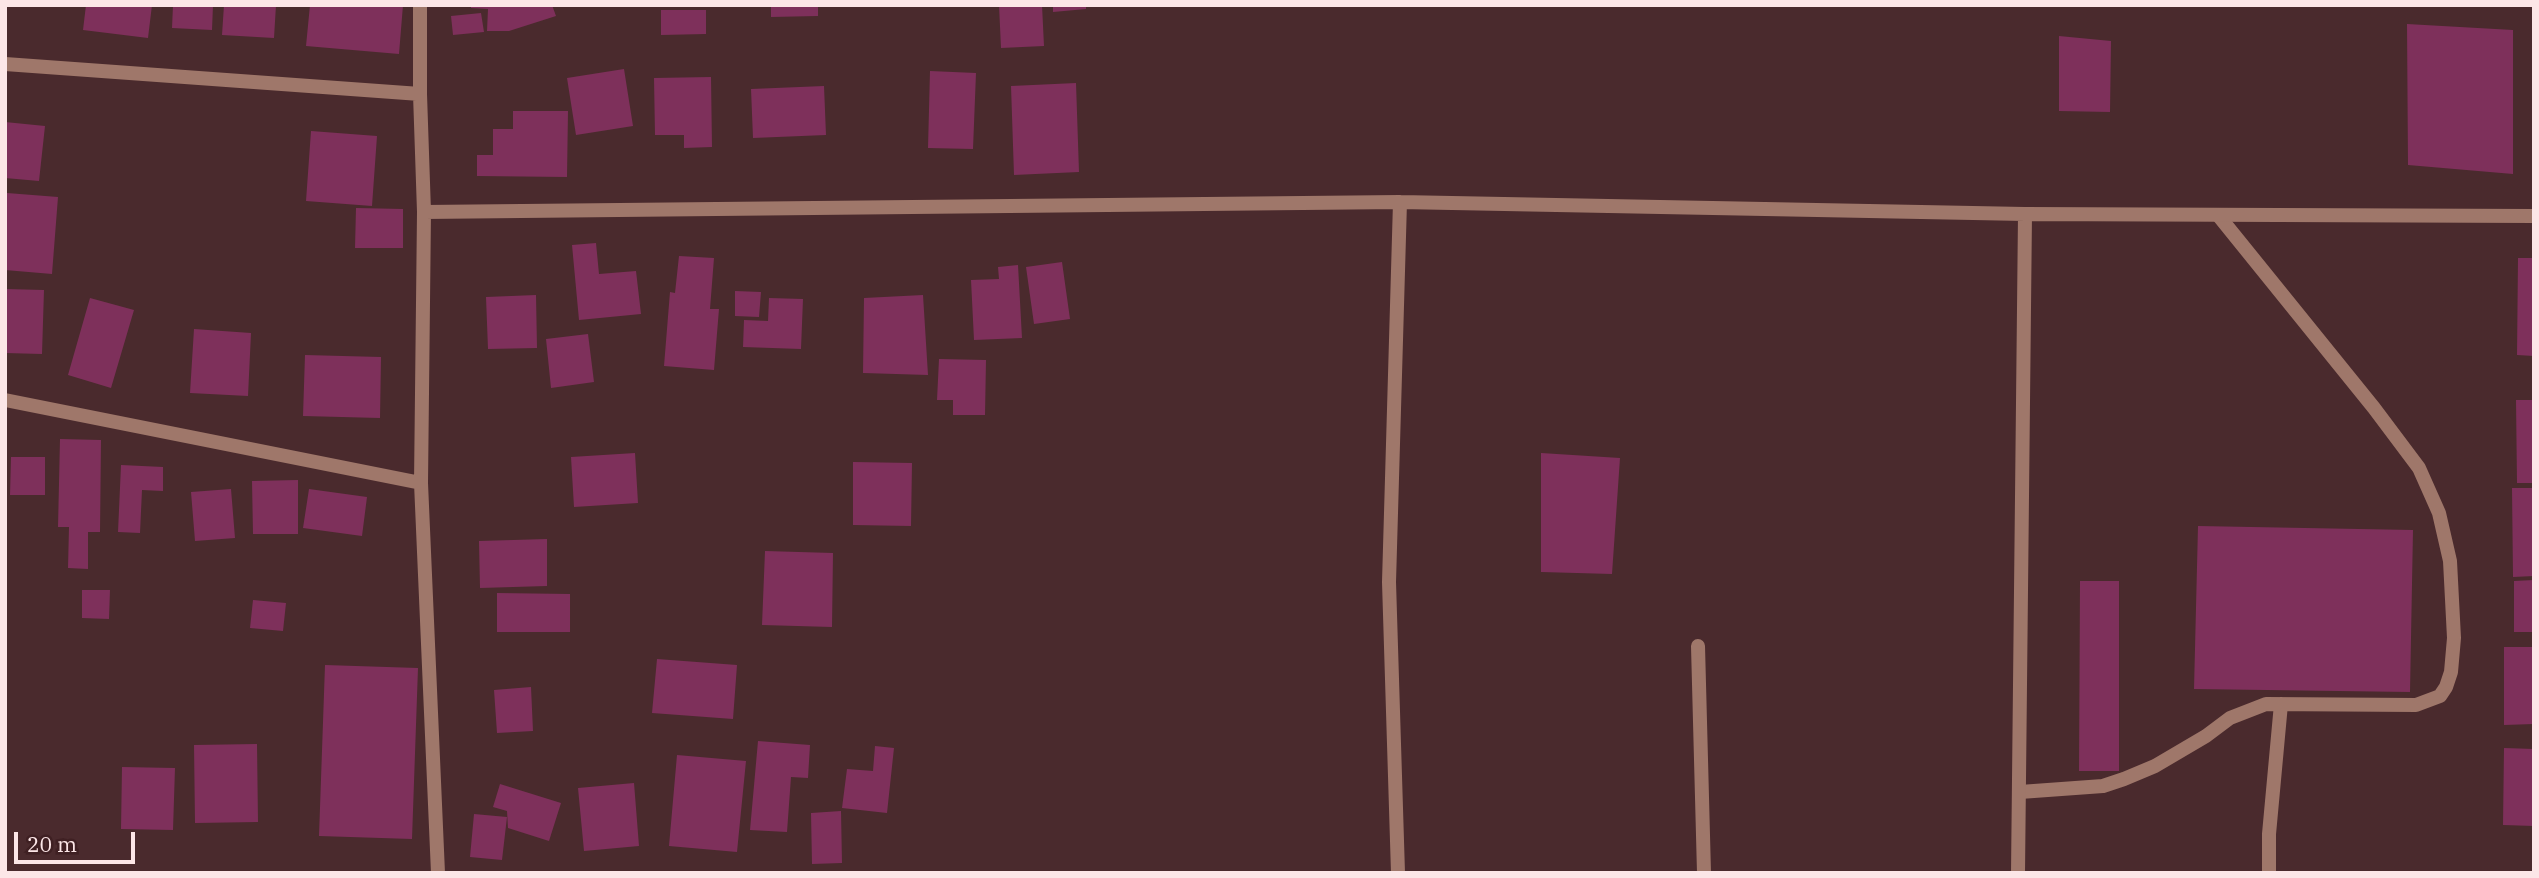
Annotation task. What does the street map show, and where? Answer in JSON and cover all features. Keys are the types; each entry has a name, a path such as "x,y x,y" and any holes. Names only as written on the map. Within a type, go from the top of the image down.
{"street":[{"path":"420,5 424,212 421,483 438,873"},
{"path":"5,64 420,94"},
{"path":"424,212 1400,202 2025,214 2534,216"},
{"path":"1398,873 1389,582 1400,202"},
{"path":"2018,873 2025,214"},
{"path":"2020,792 2103,786 2124,779 2155,766 2230,718 2266,704 2417,705 2440,696 2451,672 2454,638 2450,561 2439,513 2419,468 2218,215"},
{"path":"5,400 421,483"},
{"path":"1698,646 1704,873"},
{"path":"2269,873 2269,834 2281,704"}],"building":[{"path":"86,5 152,5 148,38 83,30"},
{"path":"173,5 213,5 212,30 172,28"},
{"path":"224,5 276,5 274,38 222,35"},
{"path":"310,5 403,5 399,54 306,46"},
{"path":"471,5 552,5 556,16 509,31 487,31 488,9 471,8"},
{"path":"771,5 818,5 818,16 771,17"},
{"path":"999,5 1042,5 1044,46 1001,48"},
{"path":"1053,5 1086,5 1086,9 1053,12"},
{"path":"661,10 706,10 706,34 661,35"},
{"path":"481,13 484,32 453,35 451,16"},
{"path":"2407,24 2513,30 2513,174 2408,165"},
{"path":"2059,36 2111,41 2110,112 2059,111"},
{"path":"624,69 633,126 576,135 567,78"},
{"path":"930,71 976,73 973,149 928,148"},
{"path":"711,77 712,147 684,148 684,135 655,135 654,78"},
{"path":"1076,83 1079,172 1014,175 1011,86"},
{"path":"824,86 826,135 753,138 751,89"},
{"path":"513,111 568,111 567,177 477,176 477,155 493,155 493,129 513,129"},
{"path":"5,122 45,126 39,181 5,178"},
{"path":"311,131 377,136 372,206 306,201"},
{"path":"7,193 58,197 52,274 5,270"},
{"path":"356,208 403,209 403,248 355,248"},
{"path":"596,243 599,274 636,271 641,314 579,320 572,245"},
{"path":"679,256 714,258 710,309 719,309 714,370 664,366 670,292 675,293"},
{"path":"2518,258 2534,258 2534,356 2517,355"},
{"path":"1062,262 1070,319 1034,324 1026,267"},
{"path":"1018,265 1022,338 974,340 971,280 999,279 998,267"},
{"path":"5,289 44,290 42,354 5,353"},
{"path":"735,291 761,292 759,317 735,316"},
{"path":"536,295 537,348 488,349 486,297"},
{"path":"923,295 928,375 863,373 864,298"},
{"path":"90,298 134,310 111,388 68,375"},
{"path":"769,298 803,299 801,349 743,347 744,320 768,321"},
{"path":"194,329 251,333 248,396 190,393"},
{"path":"588,334 594,382 551,388 546,339"},
{"path":"305,355 381,357 380,418 303,416"},
{"path":"939,359 986,360 985,415 953,415 953,400 937,400"},
{"path":"2516,400 2534,400 2534,483 2517,483"},
{"path":"60,439 101,440 100,532 88,532 88,569 68,568 69,527 58,527"},
{"path":"635,453 638,503 574,507 571,457"},
{"path":"1541,453 1620,458 1612,574 1541,572"},
{"path":"11,457 45,457 45,495 10,495"},
{"path":"853,462 912,463 911,526 853,525"},
{"path":"121,465 163,467 163,491 142,490 140,533 118,532"},
{"path":"298,480 298,534 253,534 252,481"},
{"path":"2512,488 2534,488 2534,576 2513,577"},
{"path":"231,489 235,538 195,541 191,492"},
{"path":"309,489 367,497 362,536 303,528"},
{"path":"2198,526 2413,530 2410,692 2194,689"},
{"path":"547,539 547,586 480,588 479,541"},
{"path":"765,551 833,553 832,627 762,625"},
{"path":"2534,580 2534,632 2514,632 2514,581"},
{"path":"2080,581 2119,581 2119,771 2079,771"},
{"path":"82,590 110,590 109,619 82,618"},
{"path":"497,593 570,594 570,632 497,632"},
{"path":"253,600 286,603 283,631 250,628"},
{"path":"2504,647 2534,647 2534,724 2504,725"},
{"path":"657,659 737,665 733,719 652,713"},
{"path":"325,665 418,668 412,839 319,836"},
{"path":"531,687 533,731 497,733 494,690"},
{"path":"758,741 810,745 808,778 791,777 787,832 750,830"},
{"path":"257,744 258,822 195,823 194,745"},
{"path":"875,746 894,748 887,813 842,808 847,769 873,771"},
{"path":"2504,748 2534,749 2534,826 2503,825"},
{"path":"677,755 746,761 737,852 669,846"},
{"path":"122,767 175,768 173,830 121,829"},
{"path":"634,783 639,846 584,851 578,788"},
{"path":"500,784 561,803 549,841 508,828 507,811 493,807"},
{"path":"841,811 842,863 812,864 811,813"},
{"path":"474,814 507,817 502,860 470,857"}]}
